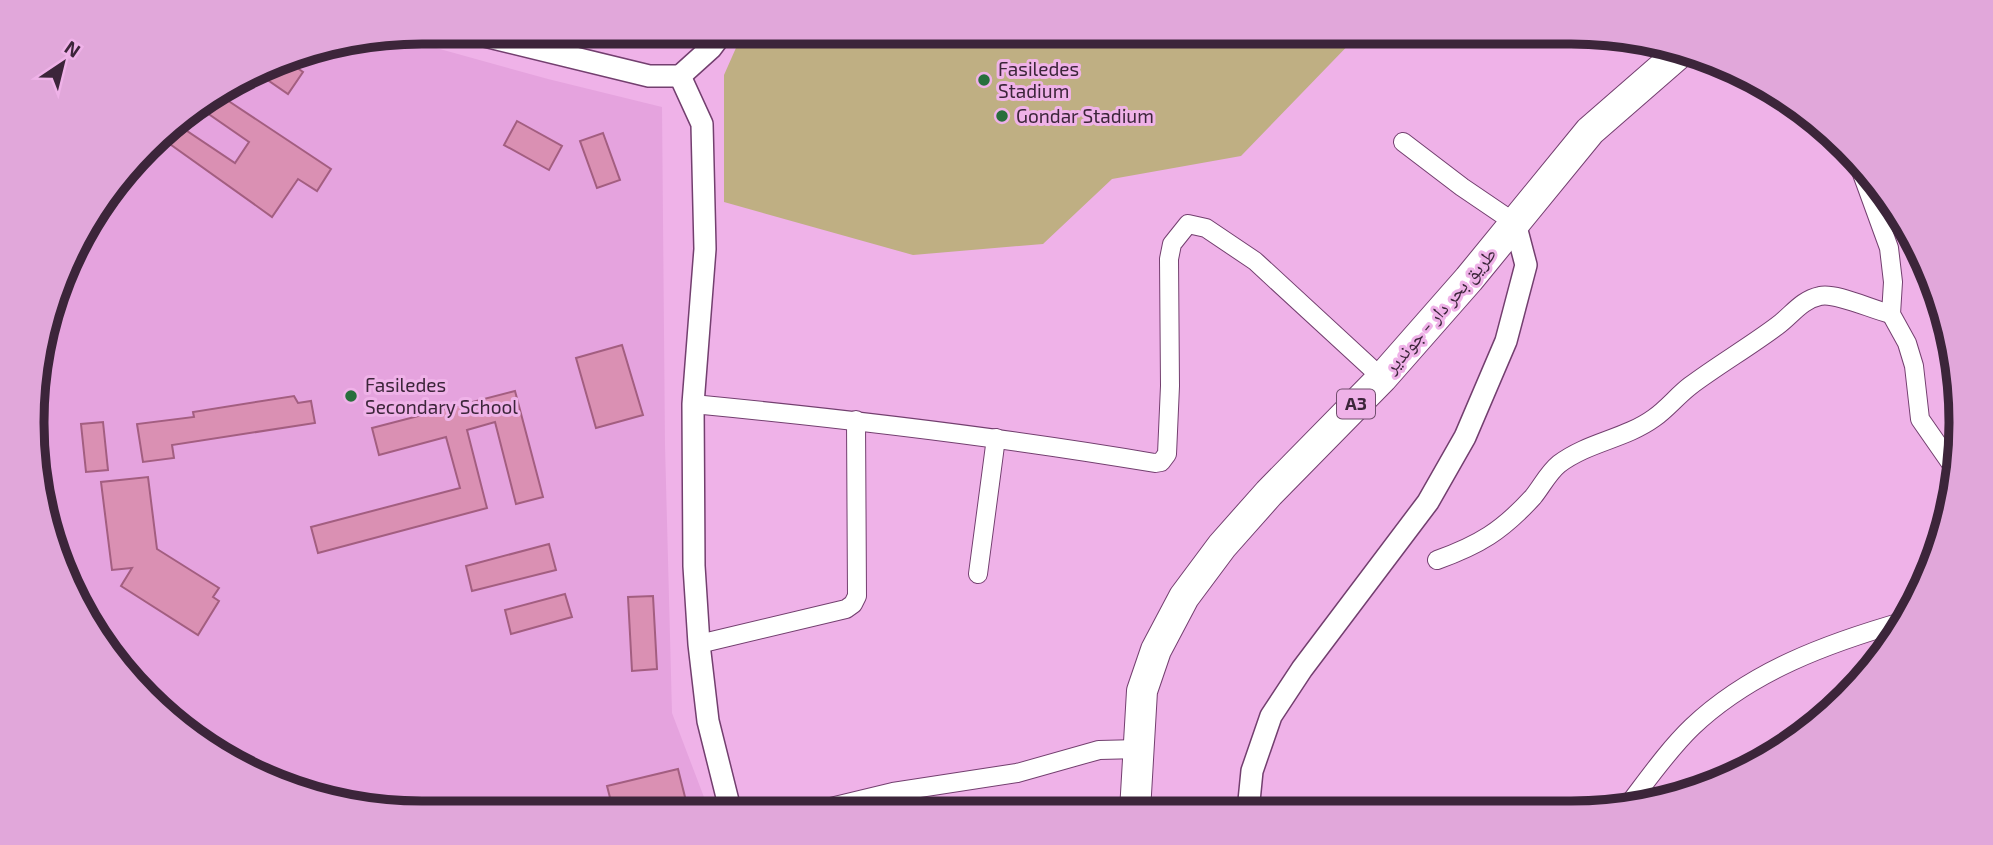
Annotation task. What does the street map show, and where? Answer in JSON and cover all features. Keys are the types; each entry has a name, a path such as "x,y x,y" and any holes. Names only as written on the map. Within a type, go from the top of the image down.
{"highway":[{"name":"طريق بحر دار - جوندير","path":"1136,801 1142,691 1156,650 1184,597 1222,546 1269,493 1382,377 1515,223 1590,131 1673,58"}],"street":[{"path":"517,44 649,76 680,76 714,44"},
{"path":"680,76 702,124 705,249 693,404 694,566 708,721 728,801"},
{"path":"1249,801 1252,771 1271,716 1301,668 1428,502 1465,437 1507,341 1526,265 1515,223 1403,142"},
{"path":"1867,187 1889,248 1893,282 1891,314 1907,343 1914,366 1920,419 1947,458"},
{"path":"693,404 856,420 996,438 1155,463 1165,459 1167,454 1170,386 1169,259 1172,244 1188,224 1206,228 1255,261 1382,377"},
{"path":"1437,560 1473,547 1502,527 1534,495 1558,465 1578,452 1627,435 1654,418 1687,388 1780,324 1806,301 1823,295 1841,297 1869,309 1891,314"},
{"path":"699,644 846,609 853,604 857,596 856,420"},
{"path":"978,574 996,438"},
{"path":"1636,795 1692,727 1734,694 1765,674 1811,652 1890,626"},
{"path":"856,801 893,792 1017,773 1099,750 1139,749"}],"shaded area":[{"name":"Fasiledes Secondary School","path":"422,44 662,107 665,445 672,713 705,801 422,801 373,798 301,781 233,751 173,707 122,653 94,612 83,590 57,521 45,447 47,373 64,301 94,233 138,173 192,122 233,94 301,64 373,47"},
{"name":"Gondar Stadium","path":"738,44 1349,44 1241,156 1112,179 1043,244 913,255 724,202 724,75"}],"building":[{"path":"295,66 303,72 288,94 265,78"},
{"path":"226,99 331,169 317,191 298,179 272,217 168,143 184,129 235,163 249,142 206,112"},
{"path":"517,121 562,146 549,170 504,145"},
{"path":"603,133 620,180 597,188 580,141"},
{"path":"622,345 643,415 596,428 576,358"},
{"path":"515,391 543,497 516,504 495,422 467,430 487,508 318,553 311,527 460,488 446,437 379,455 372,428"},
{"path":"294,396 298,403 311,401 315,423 172,445 174,458 143,462 137,424 194,417 193,412"},
{"path":"103,422 108,470 86,472 81,424"},
{"path":"148,477 157,549 219,588 213,597 219,601 198,635 121,586 132,568 112,570 101,482"},
{"path":"549,544 556,570 472,591 466,566"},
{"path":"565,594 572,617 511,634 505,610"},
{"path":"653,596 657,669 632,671 628,597"},
{"path":"678,769 686,801 611,801 607,786"}],"place":[{"name":"Fasiledes Stadium","path":"984,80"},
{"name":"Gondar Stadium","path":"1002,116"},
{"name":"Fasiledes Secondary School","path":"351,396"}]}
